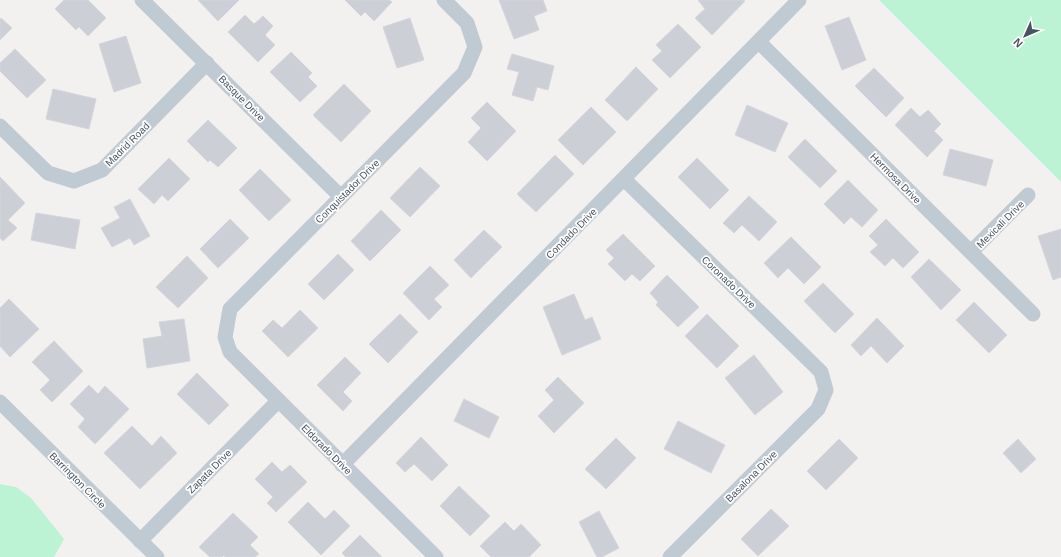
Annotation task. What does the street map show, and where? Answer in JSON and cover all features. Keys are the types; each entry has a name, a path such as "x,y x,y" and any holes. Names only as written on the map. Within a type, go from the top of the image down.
{"street":[{"name":"Basque Drive","path":"142,0 341,197"},
{"name":"Conquistador Drive","path":"225,337 230,308 464,73 475,47 467,24 444,0"},
{"name":"Condado Drive","path":"342,465 799,0"},
{"name":"Hermosa Drive","path":"759,42 1033,314"},
{"name":"Madrid Road","path":"0,126 48,173 74,181 102,170 207,64"},
{"name":"Coronado Drive","path":"624,179 821,372 826,390"},
{"name":"Mexicali Drive","path":"971,252 1028,195"},
{"name":"Eldorado Drive","path":"225,337 230,352 436,557"},
{"name":"Basalona Drive","path":"670,557 818,409 826,390"},
{"name":"Zapata Drive","path":"140,540 278,401"},
{"name":"Barrington Circle","path":"0,402 157,557"}],"green space":[{"path":"879,0 1061,0 1061,182"},
{"path":"0,484 16,487 31,498 64,539 54,557 0,557"}],"building":[{"path":"64,0 88,0 106,18 88,36 79,27 76,30 55,9"},
{"path":"198,0 239,0 218,21"},
{"path":"345,0 389,0 392,2 374,21 365,12 361,16"},
{"path":"499,0 543,0 547,11 534,16 539,30 514,39"},
{"path":"698,0 745,1 712,35 695,18 705,9"},
{"path":"245,15 254,24 263,16 273,26 265,35 275,45 258,62 228,32"},
{"path":"849,17 866,60 842,70 825,26"},
{"path":"1,18 12,28 0,40 0,20"},
{"path":"410,18 424,60 397,68 383,27"},
{"path":"678,24 701,47 670,78 652,60 662,51 656,45"},
{"path":"126,36 141,83 114,92 99,44"},
{"path":"15,49 46,80 27,98 0,71 0,63"},
{"path":"291,52 312,73 308,77 317,86 300,102 270,72"},
{"path":"512,54 554,66 548,90 537,87 533,101 512,95 519,72 507,69"},
{"path":"636,67 658,89 627,121 605,100"},
{"path":"874,68 904,98 886,117 855,86"},
{"path":"344,84 371,111 341,142 313,115"},
{"path":"53,89 96,99 89,129 46,119"},
{"path":"487,102 516,131 487,161 468,142 481,128 471,118"},
{"path":"747,105 788,123 775,152 735,135"},
{"path":"591,107 616,132 583,165 558,140"},
{"path":"911,108 920,117 928,110 941,124 934,131 943,140 927,157 895,125"},
{"path":"208,120 237,148 218,167 210,160 208,162 187,141"},
{"path":"805,139 837,171 820,188 788,157"},
{"path":"950,149 993,160 986,186 943,175"},
{"path":"555,155 574,174 536,212 517,194"},
{"path":"169,158 190,179 168,201 162,195 154,204 138,189"},
{"path":"697,158 729,190 710,209 678,177"},
{"path":"420,167 440,186 410,217 390,198"},
{"path":"260,169 291,200 269,221 239,190"},
{"path":"0,177 25,203 8,220 17,228 3,241 0,238"},
{"path":"848,180 878,210 862,227 851,217 844,224 824,204"},
{"path":"749,196 777,222 759,241 742,225 734,233 723,223"},
{"path":"130,199 150,236 134,245 130,238 112,247 101,228 120,218 114,207"},
{"path":"381,210 401,230 370,261 351,241"},
{"path":"36,213 80,220 75,249 31,240"},
{"path":"230,219 249,238 218,268 200,249"},
{"path":"886,219 919,252 903,268 893,258 885,266 870,252 878,245 869,236"},
{"path":"1061,229 1061,277 1053,280 1038,236"},
{"path":"484,230 502,247 471,278 454,260"},
{"path":"623,234 655,266 640,281 632,274 625,281 608,264 614,258 606,250"},
{"path":"791,237 821,267 804,284 788,268 778,278 764,263"},
{"path":"338,254 354,270 324,300 308,284"},
{"path":"187,256 208,278 178,308 156,287"},
{"path":"929,259 961,290 941,310 911,277"},
{"path":"430,266 449,285 434,299 442,307 429,320 403,293"},
{"path":"667,275 699,307 678,327 656,305 658,302 650,293"},
{"path":"823,283 854,314 835,333 804,301"},
{"path":"574,294 585,320 592,317 601,339 562,355 543,307"},
{"path":"9,299 39,329 10,357 0,346 0,308"},
{"path":"974,302 1007,335 989,353 956,320"},
{"path":"300,310 318,328 288,357 262,331 273,320 282,328"},
{"path":"400,314 418,332 388,363 369,344"},
{"path":"707,314 739,346 717,368 685,336"},
{"path":"877,318 904,346 887,363 871,346 861,356 851,345"},
{"path":"184,319 190,361 147,368 143,339 162,336 159,322"},
{"path":"54,341 83,371 52,402 40,390 50,380 32,362"},
{"path":"754,355 783,392 755,415 725,378"},
{"path":"345,357 361,373 343,392 352,401 343,411 317,385"},
{"path":"197,373 229,405 209,425 177,394"},
{"path":"558,377 584,403 554,433 538,416 554,400 545,390"},
{"path":"89,385 98,394 105,386 129,409 95,444 78,427 85,419 70,404"},
{"path":"464,399 499,417 489,438 454,421"},
{"path":"678,421 725,445 711,473 664,449"},
{"path":"132,426 152,446 161,436 177,453 140,489 104,453"},
{"path":"421,437 448,465 432,481 414,464 405,472 396,463"},
{"path":"616,438 636,458 606,489 585,469"},
{"path":"839,439 858,458 826,490 807,471"},
{"path":"1018,439 1036,459 1021,473 1003,453"},
{"path":"272,462 282,472 290,465 307,482 276,512 267,503 273,497 255,479"},
{"path":"459,486 490,516 470,536 440,506"},
{"path":"308,502 325,519 334,510 350,526 321,555 288,522"},
{"path":"771,509 789,526 758,556 741,539"},
{"path":"599,511 619,548 602,557 597,557 579,522"},
{"path":"233,513 258,537 250,545 259,554 255,557 225,557 224,555 222,557 210,557 199,547"},
{"path":"505,522 514,531 521,524 541,545 529,557 491,557 480,546"},
{"path":"360,535 382,557 346,557 342,553"}]}
